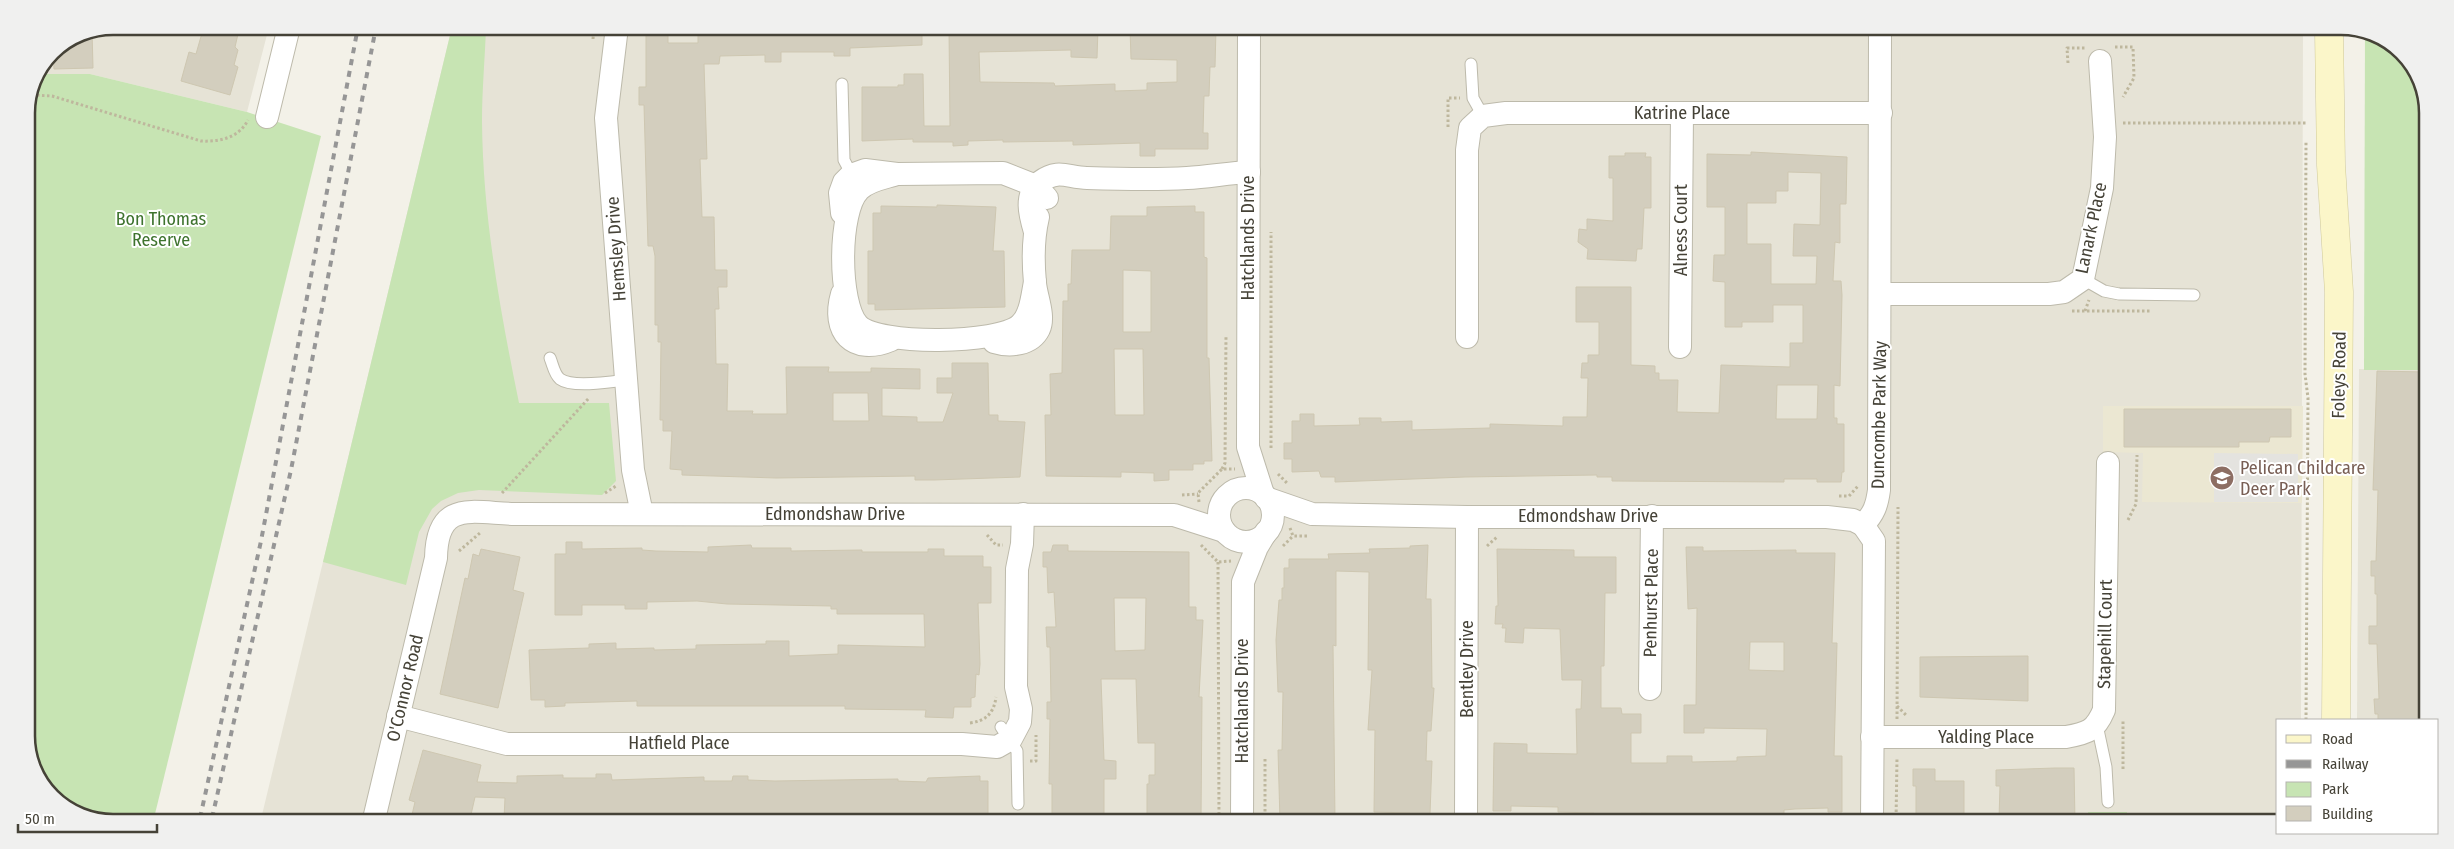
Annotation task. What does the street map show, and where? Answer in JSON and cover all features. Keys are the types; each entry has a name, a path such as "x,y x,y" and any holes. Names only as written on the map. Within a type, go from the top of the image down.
{"street":[{"path":"259,115 286,35"},
{"name":"Hemsley Drive","path":"616,35 606,118 617,382 635,514"},
{"name":"Hatchlands Drive","path":"1249,35 1248,447 1265,496"},
{"name":"Duncombe Park Way","path":"1863,525 1872,516 1877,505 1879,490 1880,35"},
{"name":"Foleys Road","path":"2329,35 2330,165 2339,292 2336,719"},
{"name":"Lanark Place","path":"1880,294 2049,294 2064,292 2083,278 2102,188 2105,137 2100,61"},
{"name":"Katrine Place","path":"1483,116 1506,112 1881,113"},
{"name":"Alness Court","path":"1680,347 1682,113"},
{"path":"1466,337 1467,150 1470,128 1483,116"},
{"path":"1038,193 1003,174 897,174 868,183 855,182 845,226 844,286 849,308 859,325 875,334 894,339 982,339 1014,330 1022,324 1028,313 1034,282 1035,232 1040,211 1038,193 1055,175 1065,173 1084,178 1248,179"},
{"name":"Hatchlands Drive","path":"1224,500 1248,447"},
{"name":"Stapehill Court","path":"2097,725 2104,710 2108,463"},
{"path":"1239,488 1248,488 1265,496 1272,513 1267,531 1252,541 1243,542 1226,533 1219,517 1224,500 1239,488"},
{"name":"Edmondshaw Drive","path":"1265,496 1312,514 1467,517 1827,517 1853,520 1863,525"},
{"name":"Edmondshaw Drive","path":"454,523 495,508 635,514 1016,514 1174,505 1224,500"},
{"name":"Edmondshaw Drive","path":"1174,505 1226,533"},
{"path":"1016,514 1003,548 1016,569"},
{"path":"1006,733 1006,688 1016,569 1022,544 1016,514"},
{"name":"Edmondshaw Drive","path":"1267,531 1312,514"},
{"name":"Penhurst Place","path":"1650,690 1652,516"},
{"name":"Bentley Drive","path":"1466,814 1467,517"},
{"name":"O'Connor Road","path":"375,814 398,716 446,558 454,523"},
{"path":"1863,525 1874,541 1872,814"},
{"name":"Hatchlands Drive","path":"1243,582 1257,547 1267,531"},
{"name":"Hatchlands Drive","path":"1226,533 1243,582 1242,814"},
{"name":"Hatfield Place","path":"398,716 507,744 962,734 987,736 1006,733"},
{"name":"Yalding Place","path":"1872,737 2066,737 2084,734 2097,725"}],"lane":[{"path":"1471,64 1473,98 1483,116"},
{"path":"842,84 844,160 855,182"},
{"path":"2083,278 2104,291 2119,294 2194,295"},
{"path":"550,358 557,375 566,382 617,382"},
{"name":"Stapehill Court","path":"2097,725 2106,767 2108,802"},
{"path":"1006,733 1017,751 1019,760 1018,804"}],"path":[{"path":"37,95 52,96 201,141 221,140 231,136 259,115"},
{"path":"2306,114 2305,374 2308,398 2306,719"},
{"path":"2123,123 2306,123"},
{"path":"1271,228 1271,456"},
{"path":"446,558 479,534 495,508 594,393 617,382"},
{"path":"1273,469 1294,490"},
{"path":"597,493 606,493 614,486 631,478"},
{"path":"1829,496 1849,496 1859,485"},
{"path":"495,508 512,493"},
{"path":"1174,505 1198,494"},
{"path":"977,535 987,535 996,545 1003,548"},
{"path":"1195,539 1199,544"},
{"path":"1218,562 1218,814"},
{"path":"962,734 989,716 996,699 1006,688"},
{"path":"1897,706 1907,716 1916,716"}],"shaded area":[{"path":"267,35 247,112 90,74 46,74 58,58 70,48 98,36"},
{"path":"450,35 2303,35 2301,719 2276,719 2276,814 262,814"},
{"path":"2359,369 2419,370 2419,719 2357,719"},
{"name":"Pelican Childcare Deer Park","path":"2103,406 2303,406 2302,503 2142,502 2143,453 2103,452"},
{"path":"2214,453 2298,454 2298,502 2214,502"}],"green space":[{"path":"450,35 486,35 482,122 489,228 505,333 519,403 609,403 616,481 602,495 479,490 458,493 441,501 432,509 419,532 406,585 323,562"},
{"path":"2365,39 2384,48 2403,65 2413,83 2419,108 2419,370 2364,370"},
{"name":"Bon Thomas Reserve","path":"46,74 90,74 247,112 321,136 155,814 113,814 88,810 65,798 51,784 41,766 35,741 35,113 36,98 41,83"},
{"path":"2088,812 2127,812 2127,814 2088,814"}],"building":[{"path":"201,35 238,35 235,47 238,50 234,65 238,67 230,95 181,81 189,52 196,54"},
{"path":"646,35 668,35 668,43 698,43 698,35 922,35 922,45 850,48 850,56 834,56 834,52 781,52 781,62 765,62 765,55 720,56 719,64 704,64 707,159 700,159 702,217 714,217 715,270 727,270 727,287 718,287 719,309 715,309 716,364 728,364 727,411 753,411 752,414 787,414 786,367 829,367 828,372 871,372 871,368 920,369 920,389 882,388 882,416 917,417 917,422 943,422 953,393 937,393 937,378 952,378 952,363 988,363 989,415 998,415 998,421 1025,422 1020,477 934,480 915,480 915,476 776,478 682,475 682,470 670,469 672,431 663,431 663,420 660,420 661,342 658,342 658,325 655,325 655,256 653,246 648,246 644,105 639,105 639,87 646,87","holes":["833,393 868,393 869,421 833,421"]},
{"path":"949,35 1098,35 1097,58 1071,57 1071,50 979,52 980,82 1054,83 1055,86 1115,84 1115,91 1147,90 1147,83 1177,82 1177,60 1131,59 1130,35 1216,35 1215,67 1210,67 1209,96 1204,96 1203,133 1208,133 1208,149 1155,149 1155,156 1140,156 1140,143 1073,145 1073,141 1003,142 1003,140 968,141 968,145 953,146 953,142 913,142 913,139 862,141 862,87 898,87 898,85 904,85 904,74 923,74 924,126 950,126"},
{"path":"92,38 93,68 54,69 54,63 70,48"},
{"path":"1751,152 1847,157 1846,204 1840,204 1840,243 1835,242 1833,281 1841,281 1842,295 1840,386 1834,385 1834,418 1837,418 1837,424 1844,424 1844,472 1842,472 1841,482 1817,482 1817,479 1784,479 1784,482 1612,481 1612,477 1597,477 1597,475 1465,477 1335,482 1335,477 1321,477 1319,471 1292,472 1292,459 1284,459 1284,443 1292,443 1292,421 1300,421 1300,414 1314,414 1314,426 1360,425 1359,418 1381,418 1381,422 1412,421 1412,430 1490,428 1490,424 1563,426 1563,417 1587,417 1588,378 1581,378 1582,363 1588,363 1588,355 1599,355 1599,322 1576,322 1576,287 1631,287 1631,365 1655,366 1655,373 1659,373 1659,380 1678,380 1677,412 1719,413 1721,365 1790,367 1790,343 1803,343 1803,305 1773,305 1773,322 1742,322 1742,327 1725,327 1725,282 1713,281 1714,255 1725,255 1725,207 1707,207 1707,154 1751,155","holes":["1788,172 1821,173 1820,225 1794,224 1793,256 1817,256 1816,284 1771,284 1771,244 1747,244 1747,203 1776,203 1776,191 1788,191","1777,385 1818,385 1817,419 1776,419"]},
{"path":"1625,153 1646,153 1645,157 1651,157 1651,208 1644,208 1642,249 1637,249 1636,261 1587,259 1588,249 1578,242 1579,229 1587,230 1587,219 1613,221 1613,178 1609,178 1609,156 1625,156"},
{"path":"937,205 996,207 993,251 1004,251 1005,307 875,310 875,304 868,304 868,251 873,251 873,213 881,213 881,206 937,207"},
{"path":"1195,206 1195,212 1204,212 1204,257 1207,258 1207,358 1209,358 1212,461 1204,461 1204,464 1193,464 1193,470 1169,470 1169,480 1154,481 1154,473 1121,472 1121,477 1046,476 1045,415 1051,415 1050,374 1062,373 1063,301 1068,301 1068,284 1071,284 1072,250 1110,250 1111,216 1147,216 1147,207","holes":["1123,270 1151,271 1151,332 1123,332","1114,349 1143,349 1144,415 1115,415"]},
{"path":"2377,371 2419,372 2419,719 2378,719 2378,714 2375,714 2374,699 2379,699 2377,644 2369,644 2369,626 2377,626 2377,594 2375,594 2375,576 2371,576 2371,561 2376,561 2378,490 2373,490"},
{"name":"Pelican Childcare Deer Park","path":"2124,409 2291,409 2291,437 2270,437 2269,442 2239,442 2239,447 2124,447"},
{"path":"566,542 582,542 582,549 642,548 642,550 656,551 708,552 708,547 751,545 752,548 791,548 791,551 862,550 862,552 928,552 928,549 944,549 944,556 983,556 983,567 991,567 991,603 978,603 980,664 979,675 976,674 975,697 971,698 971,707 954,707 953,718 925,717 926,710 845,709 845,706 637,706 637,701 565,703 565,706 545,707 545,700 531,700 529,650 589,648 589,644 616,643 616,649 696,649 696,645 766,644 766,641 789,641 789,656 838,654 838,645 925,647 924,614 837,614 837,609 831,609 831,606 727,604 697,601 647,602 647,609 625,609 625,605 582,605 582,615 555,615 555,554 566,554"},
{"path":"1053,545 1068,545 1068,551 1189,552 1189,607 1196,607 1196,620 1203,620 1199,697 1202,697 1201,814 1147,814 1147,784 1149,784 1149,775 1155,775 1155,743 1138,743 1136,679 1101,679 1104,760 1116,761 1116,779 1104,779 1104,814 1052,814 1052,784 1049,784 1050,719 1047,719 1047,702 1051,702 1050,647 1047,647 1046,627 1056,627 1054,592 1048,593 1047,567 1043,567 1043,552 1051,552","holes":["1114,598 1146,598 1145,650 1115,651"]},
{"path":"1428,545 1426,599 1431,599 1432,688 1434,688 1431,731 1427,731 1426,761 1432,761 1430,814 1374,812 1375,730 1368,730 1372,670 1368,670 1369,572 1336,571 1336,646 1333,645 1335,814 1280,814 1278,750 1282,750 1283,692 1278,692 1276,640 1279,600 1282,600 1282,588 1284,588 1284,568 1289,568 1289,559 1329,559 1328,554 1370,553 1369,549 1410,548 1410,546"},
{"path":"1686,547 1703,547 1703,551 1796,550 1796,553 1835,553 1832,643 1837,643 1834,756 1842,756 1842,812 1828,812 1828,808 1784,810 1784,814 1594,814 1558,812 1558,807 1511,806 1511,811 1493,811 1494,743 1527,744 1527,753 1577,754 1576,709 1581,709 1582,680 1562,680 1560,629 1524,628 1523,643 1505,642 1506,628 1502,628 1503,624 1495,624 1496,606 1498,606 1497,549 1574,550 1574,557 1616,557 1616,593 1605,593 1604,666 1601,666 1601,708 1621,708 1622,714 1641,714 1641,733 1631,733 1631,763 1667,763 1667,756 1692,756 1692,762 1737,761 1737,757 1766,756 1767,729 1704,728 1704,733 1684,733 1684,705 1696,705 1697,608 1688,609","holes":["1750,642 1784,642 1784,671 1749,670"]},
{"path":"481,549 520,557 513,590 524,593 498,708 440,694 465,578 468,579 473,554 479,556"},
{"path":"2028,656 2028,701 1920,697 1920,657"},
{"path":"423,750 481,765 477,782 517,783 517,776 563,775 563,778 596,778 596,774 611,774 612,780 704,777 704,781 732,781 733,776 748,776 748,780 775,781 898,779 898,781 926,782 928,778 980,776 980,781 988,781 988,814 504,814 505,798 475,797 471,814 412,814 415,802 409,800"},
{"path":"2074,768 2075,814 1999,814 2000,786 1996,786 1996,770"},
{"path":"1913,769 1935,769 1935,781 1964,781 1964,814 1916,814 1916,786 1913,786"}],"railway":[{"path":"201,814 261,541 356,35"},
{"path":"213,814 291,470 374,35"}],"place":[{"name":"Pelican Childcare Deer Park","path":"2222,478"}]}
